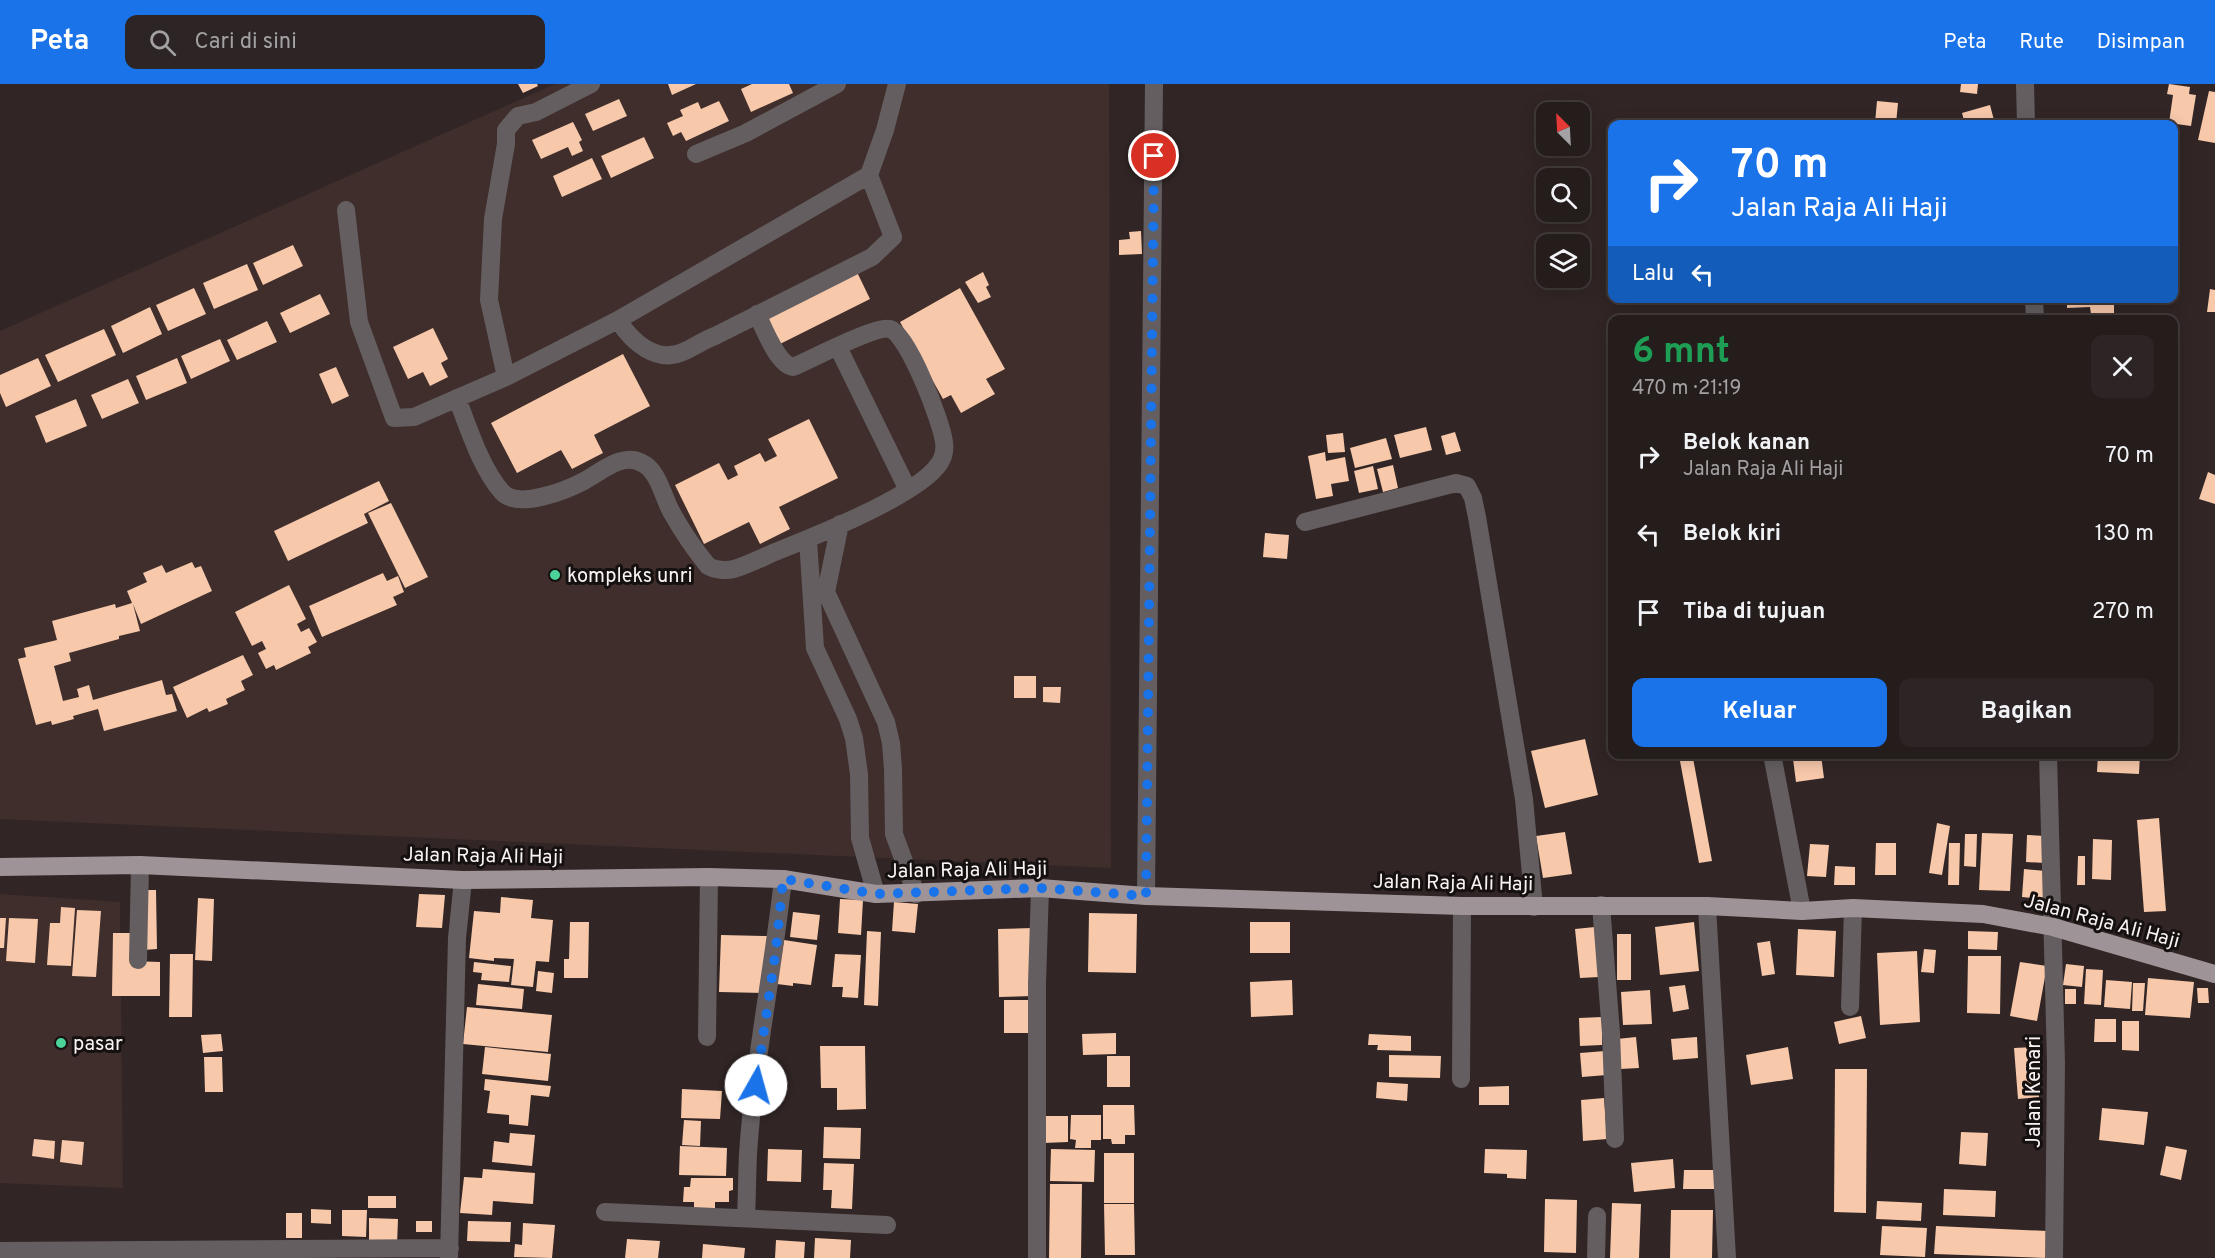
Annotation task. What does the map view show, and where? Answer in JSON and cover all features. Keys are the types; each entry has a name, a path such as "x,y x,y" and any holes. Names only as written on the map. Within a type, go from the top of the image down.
{"main road":[{"name":"Jalan Raja Ali Haji","path":"0,867 140,865 463,880 709,877 783,879 876,894 1040,888 1146,896 1462,906 1707,906 1802,911 1853,908 1983,914 2053,927 2215,974"}],"street":[{"path":"506,377 489,300 494,219 506,144 506,130 518,116 536,112 591,84"},
{"path":"696,154 746,133 837,84"},
{"path":"346,210 359,322 394,418 414,417 506,377 618,320 869,174 885,130 897,84"},
{"path":"1146,896 1154,84"},
{"path":"2025,84 2026,120"},
{"path":"618,320 630,338 648,350 666,357 685,352 701,341 872,257 893,237 869,174"},
{"path":"457,398 470,434 489,473 504,495 524,501 544,496 582,482 617,462 636,459 652,471 672,513 703,560 713,569 732,570 808,539 908,490 940,463 944,452 939,419 917,366 902,339 896,333 890,329 872,331 793,367 778,356 757,314"},
{"path":"838,347 908,490"},
{"path":"1305,522 1456,483 1467,486 1473,498 1477,517 1524,798 1534,907"},
{"path":"840,524 826,592 886,722 891,743 893,769 894,834 916,894"},
{"path":"808,539 815,648 848,719 854,738 859,774 860,838 876,894"},
{"path":"815,648 846,635"},
{"path":"1773,759 1802,911"},
{"name":"Jalan Kenari","path":"2048,759 2056,1063 2054,1258"},
{"path":"138,960 140,865"},
{"path":"707,1037 709,877"},
{"path":"746,1218 748,1154 776,949 783,879"},
{"path":"0,1251 449,1253 457,938 463,880"},
{"path":"1037,1258 1037,983 1040,888"},
{"path":"1601,905 1611,1033 1615,1139"},
{"path":"1461,1079 1462,906"},
{"path":"1707,906 1727,1258"},
{"path":"1850,1007 1853,908"},
{"path":"605,1212 887,1225"},
{"path":"1596,1258 1598,1215"}],"shaded area":[{"name":"kompleks unri","path":"555,84 1109,84 1111,868 0,819 0,331"},
{"name":"pasar","path":"0,894 120,902 123,1188 0,1183"}],"building":[{"path":"518,84 537,84 538,86 523,93"},
{"path":"668,84 696,84 672,95"},
{"path":"752,84 789,84 793,93 751,112 741,89"},
{"path":"1961,84 1978,84 1977,94 1960,92"},
{"path":"2169,84 2190,87 2189,94 2196,95 2191,126 2178,124 2178,120 2169,120 2173,95 2167,94"},
{"path":"2209,91 2215,92 2215,143 2198,140"},
{"path":"619,99 627,116 593,131 585,114"},
{"path":"719,101 729,121 686,141 681,132 673,136 667,123 683,116 680,110 698,102 701,109"},
{"path":"1877,101 1898,103 1896,120 1875,120"},
{"path":"1990,105 1994,120 1964,120 1962,113"},
{"path":"573,122 582,140 579,142 583,151 572,156 568,147 541,159 532,140"},
{"path":"644,137 654,158 611,178 601,156"},
{"path":"592,158 602,179 562,197 553,176"},
{"path":"1141,231 1142,254 1119,255 1119,240 1130,239 1129,232"},
{"path":"293,245 303,266 263,285 253,263"},
{"path":"247,264 258,290 214,309 203,283"},
{"path":"855,268 870,299 780,344 765,313"},
{"path":"983,272 991,297 978,303 965,282"},
{"path":"194,288 206,314 168,331 156,305"},
{"path":"960,288 1005,369 986,379 995,394 961,413 951,395 943,399 900,322"},
{"path":"2210,289 2215,290 2215,312 2207,312"},
{"path":"320,294 330,314 290,333 280,313"},
{"path":"2067,303 2114,303 2114,313 2091,314 2090,307 2067,308"},
{"path":"150,307 162,334 123,353 111,326"},
{"path":"267,321 277,342 237,360 227,340"},
{"path":"433,328 448,359 441,363 448,377 430,386 423,372 408,379 393,347"},
{"path":"104,329 116,355 58,382 45,355"},
{"path":"220,339 230,361 191,379 181,356"},
{"path":"623,354 650,406 594,435 603,453 572,469 561,450 517,473 491,423"},
{"path":"38,358 51,386 6,407 0,393 0,375"},
{"path":"177,358 187,383 146,400 136,376"},
{"path":"336,367 349,396 332,404 319,374"},
{"path":"128,379 139,403 102,419 91,395"},
{"path":"76,399 87,426 46,443 35,416"},
{"path":"809,419 838,478 779,507 790,529 760,544 749,522 704,544 675,485 719,463 728,480 738,475 734,466 760,453 765,462 777,456 768,439"},
{"path":"1426,427 1432,450 1400,458 1394,435"},
{"path":"1455,432 1461,451 1446,455 1441,436"},
{"path":"1343,433 1345,452 1328,453 1326,435"},
{"path":"1386,438 1392,459 1355,468 1350,448"},
{"path":"1325,452 1326,461 1345,457 1349,481 1331,484 1333,496 1316,499 1308,456"},
{"path":"1393,465 1398,488 1383,492 1377,469"},
{"path":"1373,466 1378,489 1359,493 1354,471"},
{"path":"2208,472 2215,475 2215,504 2199,499"},
{"path":"379,481 389,501 364,514 368,523 288,561 274,531"},
{"path":"391,503 428,577 405,588 368,513"},
{"path":"1265,533 1289,535 1287,559 1263,557"},
{"path":"192,562 195,568 201,566 212,591 141,624 133,604 140,631 69,653 71,661 54,666 63,701 79,697 77,689 89,685 93,700 162,680 166,695 172,694 177,711 104,731 98,709 52,725 51,721 36,725 18,659 26,657 24,648 57,640 52,621 115,604 116,608 132,603 127,591 147,582 143,573 162,565 166,573"},
{"path":"383,573 387,581 398,576 404,592 393,597 397,605 322,637 309,606"},
{"path":"289,585 306,619 297,624 301,632 309,628 317,642 308,647 311,653 276,670 274,665 266,669 258,653 266,649 262,641 252,646 235,612"},
{"path":"243,655 253,675 241,681 245,690 226,699 228,704 209,712 207,708 187,718 173,687"},
{"path":"1014,676 1036,676 1036,698 1014,698"},
{"path":"1043,687 1061,687 1060,703 1043,702"},
{"path":"1585,739 1598,795 1545,808 1531,751"},
{"path":"1693,759 1712,861 1699,863 1680,761"},
{"path":"1793,759 1822,759 1824,778 1796,782"},
{"path":"2098,759 2140,759 2139,774 2097,772"},
{"path":"2159,818 2166,911 2144,912 2137,820"},
{"path":"1937,823 1950,826 1942,875 1929,873"},
{"path":"1565,832 1572,874 1543,878 1536,836"},
{"path":"1982,833 2013,834 2010,891 1979,890"},
{"path":"1965,834 1977,834 1976,867 1964,866"},
{"path":"2027,835 2046,836 2045,863 2026,862"},
{"path":"2093,839 2112,840 2111,880 2092,879"},
{"path":"1876,843 1896,843 1896,875 1875,875"},
{"path":"1949,843 1960,843 1959,885 1948,885"},
{"path":"1810,844 1829,845 1826,877 1807,876"},
{"path":"2078,856 2085,856 2085,885 2077,885"},
{"path":"1835,866 1855,867 1855,885 1834,885"},
{"path":"2024,869 2046,871 2043,899 2022,897"},
{"path":"142,890 156,890 157,949 143,950"},
{"path":"419,894 445,895 442,928 416,927"},
{"path":"501,897 533,900 531,918 553,920 549,962 536,961 533,987 511,985 514,959 494,958 494,961 469,958 474,911 500,913"},
{"path":"198,898 214,899 212,961 195,960"},
{"path":"840,899 863,900 861,935 838,933"},
{"path":"894,902 918,904 915,933 892,931"},
{"path":"61,907 75,908 71,966 47,965 50,923 60,923"},
{"path":"77,910 101,911 96,977 72,976"},
{"path":"793,912 820,915 817,940 790,937"},
{"path":"1089,913 1137,914 1136,973 1088,972"},
{"path":"0,918 6,918 4,948 0,948"},
{"path":"9,918 38,919 35,963 6,961"},
{"path":"570,922 589,922 588,978 564,978 564,959 569,959"},
{"path":"1250,922 1290,922 1290,953 1250,953"},
{"path":"1694,922 1699,971 1660,975 1655,927"},
{"path":"1595,927 1599,977 1580,978 1575,929"},
{"path":"1033,928 1034,996 999,997 998,929"},
{"path":"1798,929 1836,931 1834,977 1796,975"},
{"path":"867,931 881,932 878,1006 864,1005"},
{"path":"1968,931 1998,932 1997,950 1968,949"},
{"path":"113,933 131,933 131,961 160,962 160,996 112,996"},
{"path":"1617,934 1631,934 1631,980 1617,980"},
{"path":"721,935 767,936 765,993 719,992"},
{"path":"784,940 817,945 811,985 777,984"},
{"path":"1770,941 1775,974 1762,976 1757,943"},
{"path":"1924,949 1936,950 1934,973 1921,972"},
{"path":"1917,951 1920,1022 1880,1025 1877,953"},
{"path":"170,954 193,954 192,1017 169,1017"},
{"path":"835,954 861,955 858,998 842,997 843,987 832,987"},
{"path":"1968,956 2001,956 2000,1014 1967,1013"},
{"path":"474,962 511,966 509,982 481,980 482,973 473,972"},
{"path":"2020,962 2047,966 2037,1021 2010,1016"},
{"path":"2066,964 2084,966 2082,987 2063,985"},
{"path":"2086,969 2103,970 2101,1005 2084,1004"},
{"path":"538,971 554,973 552,993 536,991"},
{"path":"2148,978 2194,982 2190,1018 2145,1015"},
{"path":"1292,980 1293,1015 1251,1017 1250,982"},
{"path":"2106,980 2132,982 2130,1009 2104,1007"},
{"path":"2133,983 2145,983 2143,1011 2132,1011"},
{"path":"478,984 524,989 522,1009 476,1005"},
{"path":"1685,985 1689,1009 1673,1012 1669,987"},
{"path":"2197,988 2208,988 2209,1003 2198,1003"},
{"path":"2065,989 2076,989 2076,1004 2065,1004"},
{"path":"1650,990 1652,1024 1623,1025 1621,992"},
{"path":"1004,1000 1033,1000 1033,1033 1004,1033"},
{"path":"467,1007 552,1015 548,1052 463,1044"},
{"path":"1861,1016 1866,1038 1839,1044 1834,1022"},
{"path":"1602,1017 1602,1045 1580,1046 1579,1018"},
{"path":"2095,1019 2116,1019 2116,1042 2094,1042"},
{"path":"2122,1021 2139,1021 2139,1051 2122,1050"},
{"path":"1116,1033 1116,1054 1083,1055 1082,1034"},
{"path":"221,1034 223,1051 203,1053 201,1035"},
{"path":"1369,1034 1411,1036 1411,1051 1377,1050 1378,1045 1368,1045"},
{"path":"1636,1037 1639,1068 1620,1069 1617,1039"},
{"path":"1697,1037 1698,1058 1673,1060 1671,1039"},
{"path":"820,1046 865,1046 866,1109 837,1110 837,1088 821,1088"},
{"path":"485,1047 551,1054 548,1081 482,1074"},
{"path":"1788,1047 1793,1079 1751,1085 1746,1055"},
{"path":"2036,1047 2039,1097 2018,1099 2014,1048"},
{"path":"1605,1051 1607,1075 1582,1077 1580,1053"},
{"path":"1389,1055 1441,1056 1440,1078 1389,1077"},
{"path":"1107,1056 1130,1056 1130,1087 1107,1087"},
{"path":"204,1057 222,1057 223,1092 205,1092"},
{"path":"1835,1069 1867,1069 1866,1213 1834,1212"},
{"path":"485,1079 551,1086 549,1097 531,1095 528,1126 509,1124 509,1115 487,1113 490,1091 484,1090"},
{"path":"1377,1082 1408,1084 1407,1101 1376,1098"},
{"path":"1509,1086 1509,1105 1479,1105 1479,1087"},
{"path":"682,1089 722,1091 720,1119 681,1118"},
{"path":"1604,1098 1607,1139 1583,1141 1581,1100"},
{"path":"1103,1105 1134,1105 1135,1135 1125,1135 1125,1144 1112,1144 1111,1139 1103,1139"},
{"path":"2102,1108 2148,1112 2144,1145 2099,1140"},
{"path":"1071,1115 1101,1115 1101,1140 1091,1140 1091,1148 1075,1148 1076,1140 1070,1139"},
{"path":"1044,1116 1068,1116 1068,1142 1043,1143"},
{"path":"684,1120 701,1121 700,1146 682,1145"},
{"path":"824,1127 861,1128 860,1159 823,1158"},
{"path":"1961,1132 1988,1133 1986,1166 1959,1164"},
{"path":"510,1133 535,1135 532,1166 492,1162 494,1141 509,1143"},
{"path":"34,1139 55,1141 54,1159 32,1156"},
{"path":"62,1140 84,1142 82,1165 60,1162"},
{"path":"680,1146 727,1148 726,1176 679,1175"},
{"path":"2166,1146 2187,1150 2181,1180 2160,1175"},
{"path":"768,1149 802,1150 801,1182 767,1181"},
{"path":"1051,1149 1095,1150 1094,1182 1050,1181"},
{"path":"1485,1149 1527,1150 1526,1179 1507,1178 1507,1174 1484,1173"},
{"path":"1104,1153 1134,1153 1134,1203 1104,1203"},
{"path":"1673,1159 1675,1188 1634,1192 1631,1163"},
{"path":"824,1163 854,1164 852,1209 831,1208 832,1190 823,1190"},
{"path":"483,1169 535,1173 533,1204 493,1201 492,1215 460,1213 464,1177 482,1178"},
{"path":"1684,1170 1719,1170 1719,1189 1683,1189"},
{"path":"691,1178 733,1178 733,1190 729,1191 729,1202 715,1202 715,1211 694,1211 694,1202 683,1202 684,1187 690,1187"},
{"path":"1050,1184 1082,1184 1081,1258 1049,1258"},
{"path":"1944,1189 1996,1191 1995,1217 1943,1215"},
{"path":"368,1196 396,1196 396,1208 368,1208"},
{"path":"1545,1199 1577,1200 1576,1253 1544,1252"},
{"path":"1877,1201 1922,1203 1921,1221 1876,1219"},
{"path":"1612,1203 1641,1204 1639,1258 1610,1258"},
{"path":"1104,1204 1134,1204 1135,1255 1105,1255"},
{"path":"311,1209 331,1210 331,1224 311,1223"},
{"path":"342,1210 367,1210 366,1237 342,1236"},
{"path":"1671,1210 1713,1210 1712,1258 1670,1258"},
{"path":"286,1213 302,1213 302,1238 286,1238"},
{"path":"369,1218 398,1219 397,1245 369,1245"},
{"path":"416,1221 432,1221 432,1232 416,1232"},
{"path":"468,1221 511,1222 510,1242 467,1241"},
{"path":"523,1223 555,1225 552,1258 514,1257 515,1244 522,1245"},
{"path":"1882,1226 1927,1228 1925,1257 1880,1255"},
{"path":"1936,1226 2047,1231 2046,1258 1934,1254"},
{"path":"815,1238 851,1240 850,1258 814,1258"},
{"path":"627,1239 660,1241 658,1258 625,1258"},
{"path":"776,1240 805,1242 804,1258 775,1258"},
{"path":"703,1244 745,1248 744,1258 702,1258"}],"place":[{"name":"kompleks unri","path":"555,575"},
{"name":"pasar","path":"61,1043"}],"route":[{"path":"756,1085 776,949 783,879 876,894 1040,888 1146,896 1154,156"}]}
